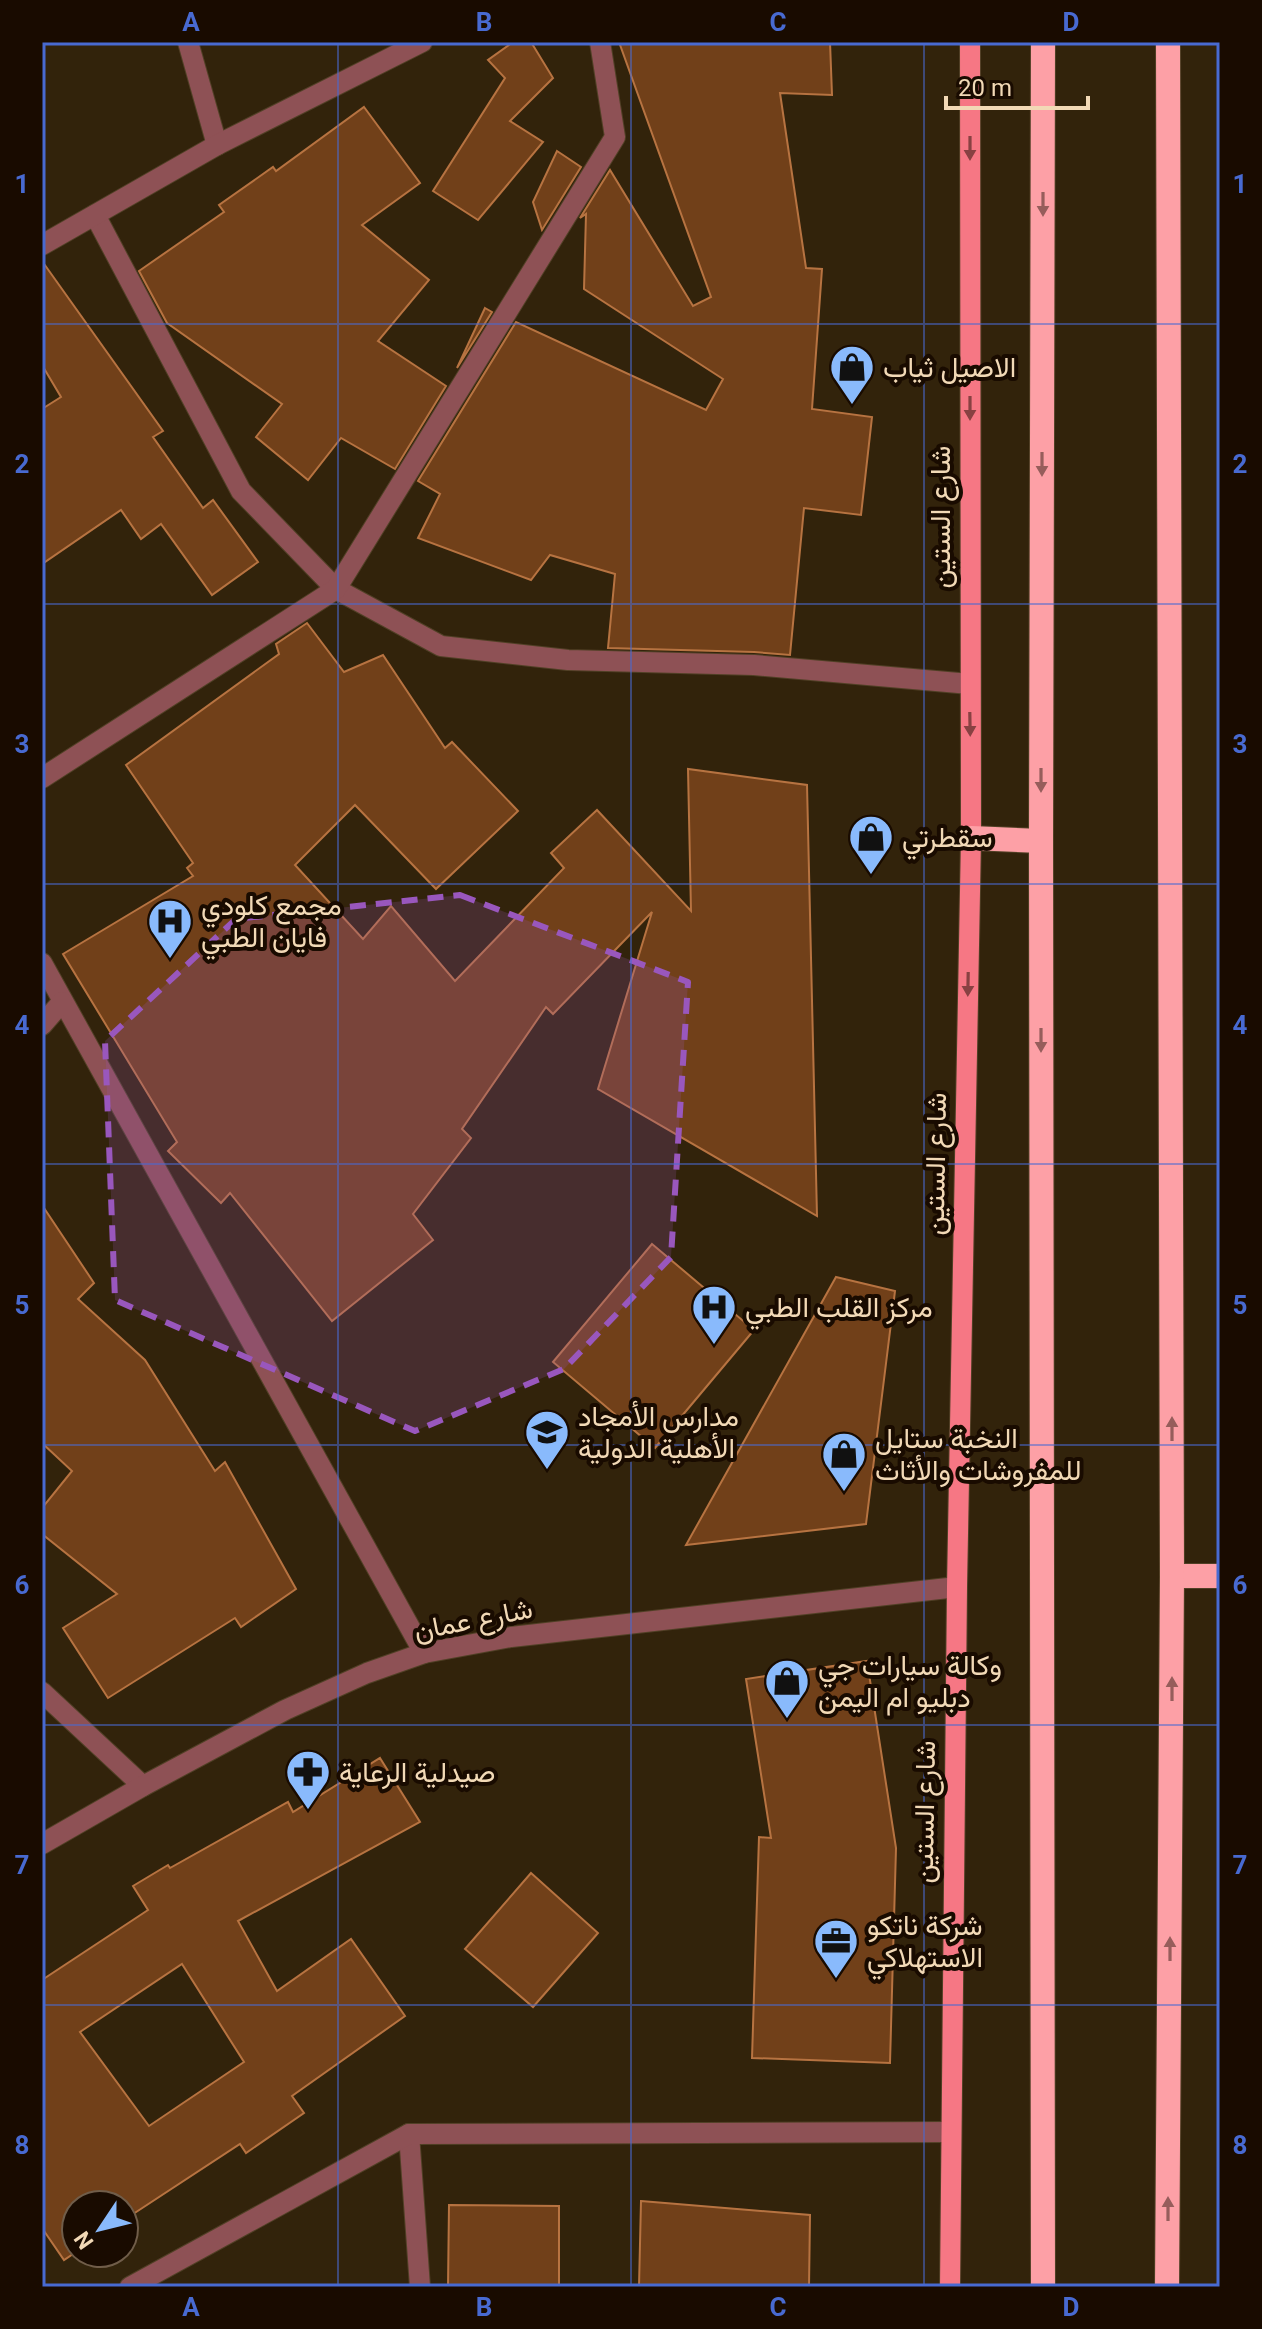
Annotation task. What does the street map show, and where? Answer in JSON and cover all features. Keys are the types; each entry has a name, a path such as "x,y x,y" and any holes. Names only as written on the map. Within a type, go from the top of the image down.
{"highway":[{"path":"1043,42 1043,2287"},
{"path":"1167,2287 1172,1576 1168,42"},
{"path":"971,838 1041,841"},
{"path":"1172,1576 1220,1576"}],"main road":[{"name":"شارع الستين","path":"950,2287 957,1587 971,838 970,42"}],"street":[{"path":"188,42 217,145"},
{"path":"42,245 217,145 422,42"},
{"path":"42,778 336,589 615,137 600,42"},
{"path":"95,215 241,491 336,589 441,646 568,660 754,665 970,684"},
{"path":"42,963 424,1653"},
{"path":"42,1025 62,1002"},
{"name":"شارع عمان","path":"42,1844 285,1710 367,1673 424,1653 511,1637 957,1587"},
{"path":"42,1692 143,1786"},
{"path":"130,2287 409,2134 951,2132"},
{"path":"409,2134 420,2287"}],"highlighted area":[{"path":"460,895 688,982 671,1257 564,1369 415,1431 115,1300 105,1041 236,919"}],"building":[{"path":"513,42 531,42 553,78 510,121 543,142 478,220 433,191 505,78 488,60"},
{"path":"619,42 830,42 832,95 780,93 806,268 822,269 812,409 872,417 861,515 804,508 790,655 608,648 615,574 550,555 531,580 418,538 440,494 418,481 516,322 706,410 723,379 584,289 586,214 580,218 610,170 693,306 711,297"},
{"path":"364,107 420,183 362,225 429,280 378,341 446,386 395,469 341,438 308,480 256,437 282,404 167,323 139,271 224,212 219,205 273,167 276,171"},
{"path":"557,151 581,167 542,230 533,202"},
{"path":"42,261 163,431 153,437 203,508 213,500 258,562 212,595 161,524 141,539 121,510 42,564 42,409 61,397 42,365"},
{"path":"485,308 492,312 457,368"},
{"path":"307,623 344,672 383,655 445,748 452,742 518,811 436,889 355,805 295,865 363,939 391,906 455,981 564,868 551,853 597,810 691,911 688,769 807,785 817,1216 598,1089 652,912 553,1014 546,1007 462,1129 471,1138 413,1214 433,1240 332,1321 230,1193 221,1203 168,1151 177,1142 63,954 193,876 187,868 193,863 126,765 279,654 276,644"},
{"path":"42,1205 94,1283 78,1299 145,1360 215,1471 225,1462 296,1589 241,1627 235,1618 108,1698 63,1628 117,1594 42,1534 42,1508 72,1471 42,1443"},
{"path":"652,1244 754,1330 655,1448 553,1362"},
{"path":"836,1277 895,1291 866,1524 686,1545"},
{"path":"867,1661 896,1848 890,2063 752,2058 759,1837 771,1838 746,1679"},
{"path":"380,1758 420,1822 238,1921 277,1991 351,1939 405,2016 292,2096 304,2113 246,2153 240,2144 140,2210 140,2189 60,2189 60,2254 42,2228 42,1980 148,1910 133,1886 288,1802 293,1812","holes":["182,1964 244,2062 149,2126 80,2032"]},
{"path":"531,1873 598,1933 533,2007 465,1949"},
{"path":"641,2201 810,2215 809,2287 639,2287"},
{"path":"449,2205 559,2206 559,2287 448,2287"}],"place":[{"name":"الاصيل ثياب","path":"852,406"},
{"name":"سقطرتي","path":"871,876"},
{"name":"مجمع كلودي فايان الطبي","path":"170,960"},
{"name":"مركز القلب الطبي","path":"714,1346"},
{"name":"مدارس الأمجاد الأهلية الدولية","path":"547,1471"},
{"name":"النخبة ستايل للمفروشات والأثاث","path":"844,1493"},
{"name":"وكالة سيارات جي دبليو ام اليمن","path":"787,1720"},
{"name":"صيدلية الرعاية","path":"308,1811"},
{"name":"شركة ناتكو الاستهلاكي","path":"836,1980"}]}
